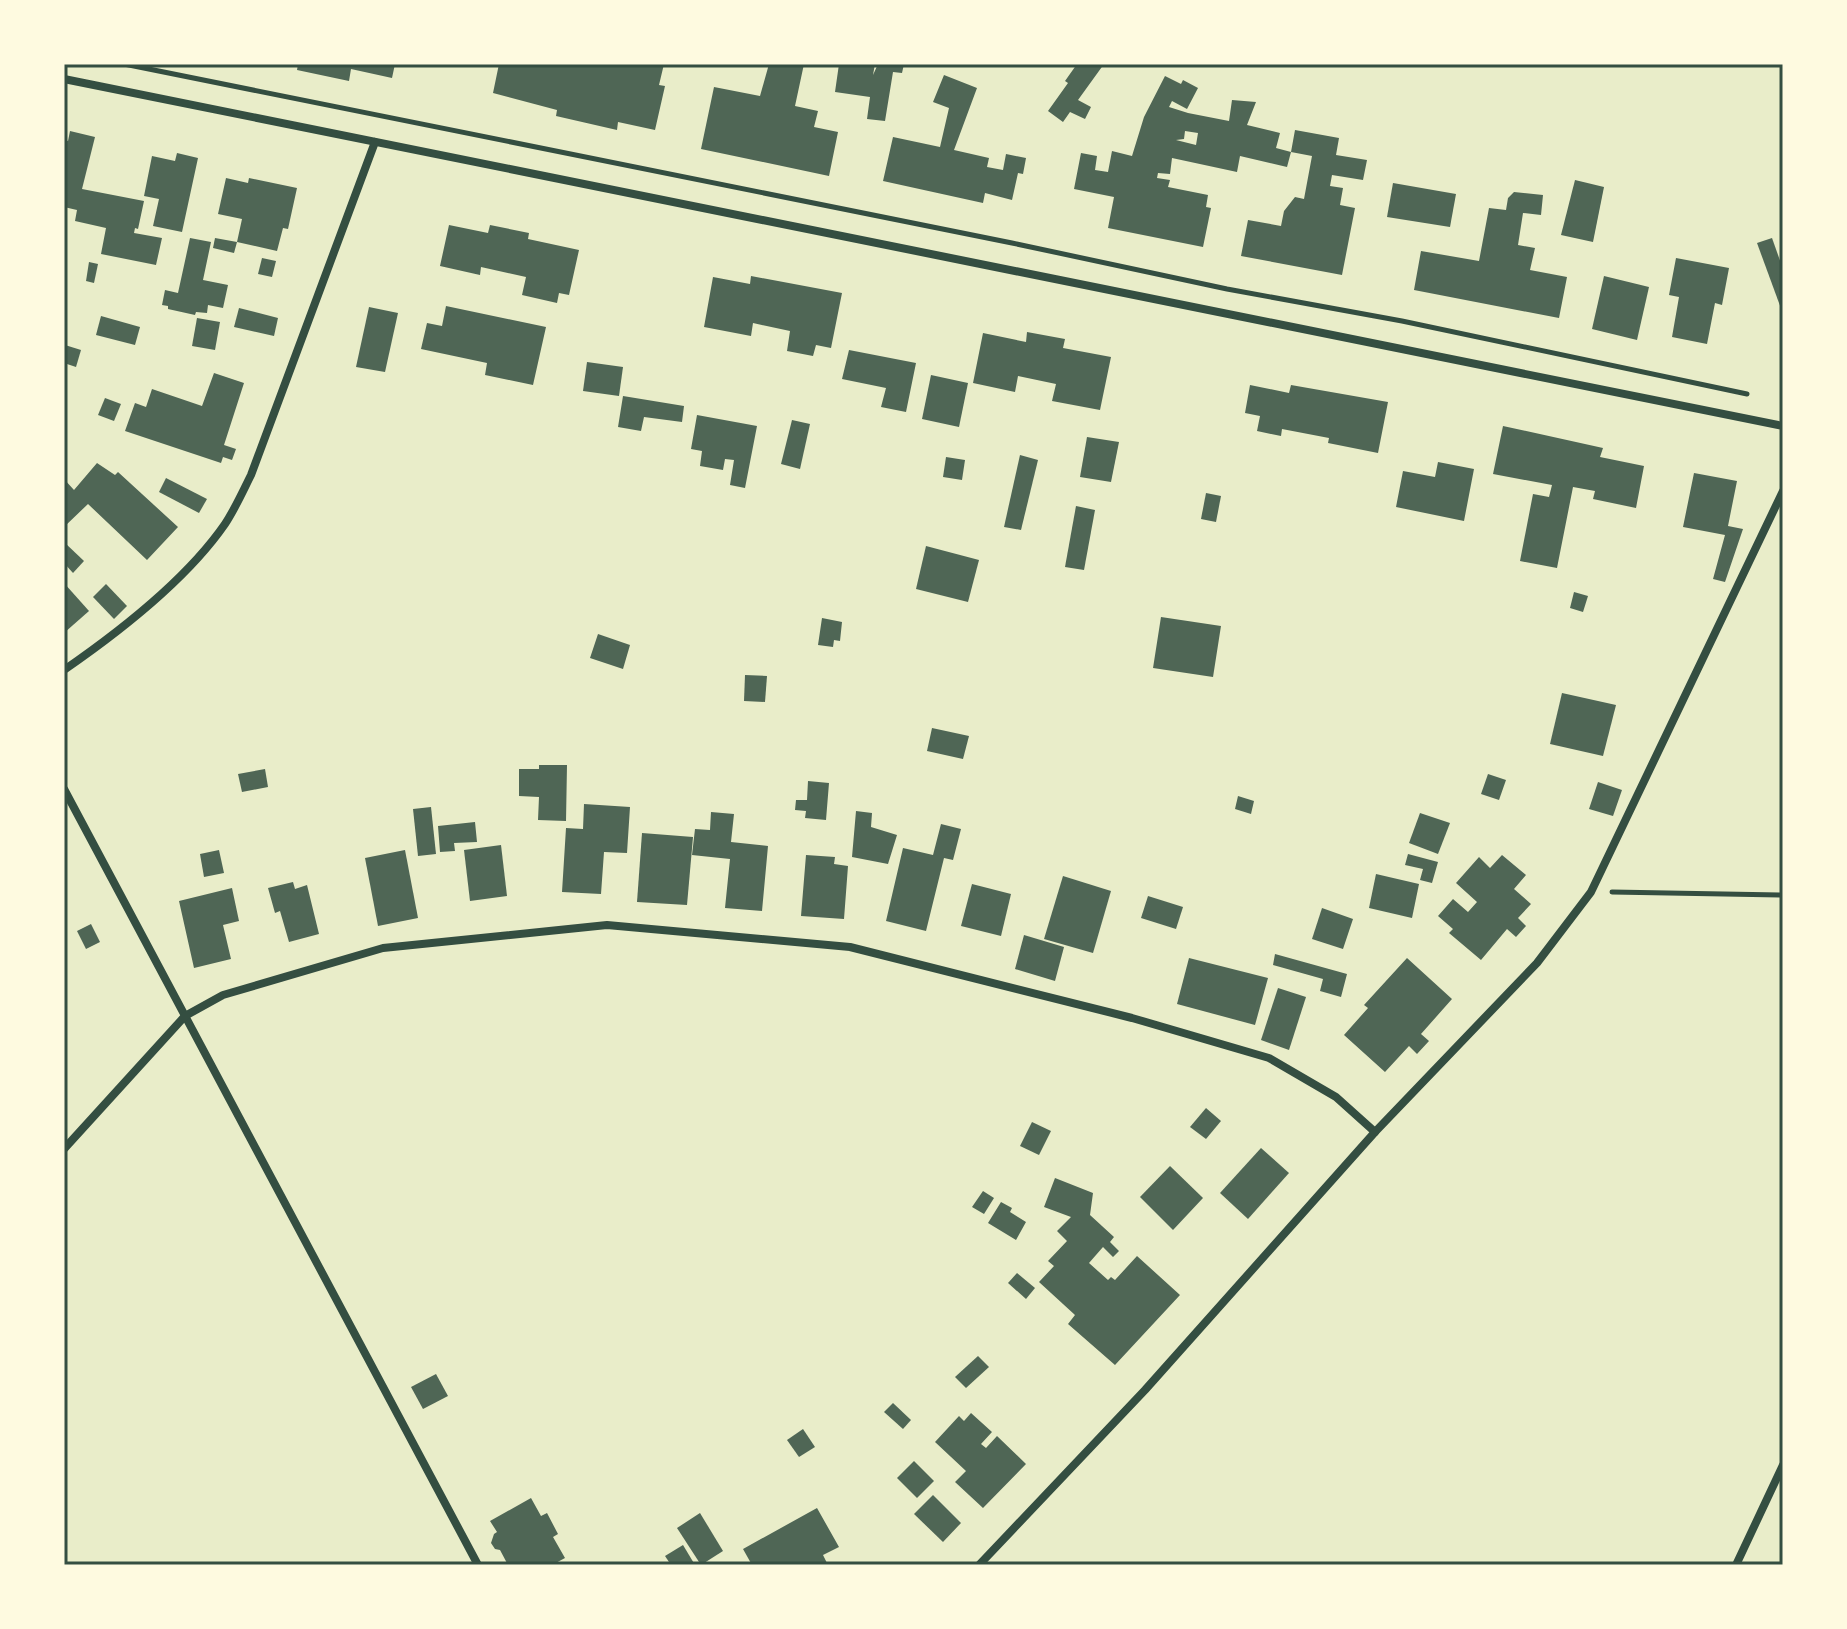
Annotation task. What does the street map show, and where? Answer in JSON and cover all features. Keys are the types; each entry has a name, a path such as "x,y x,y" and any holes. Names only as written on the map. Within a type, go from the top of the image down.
{"street":[{"path":"64,79 1783,426"},
{"path":"64,670 97,647 182,575 226,523 251,475 375,142"},
{"path":"979,1565 1145,1390 1375,1132 1537,963 1591,892 1783,491"},
{"path":"64,789 478,1565"},
{"path":"64,1149 185,1016 223,995 383,948 607,925 850,947 1132,1018 1269,1058 1336,1097 1375,1132"},
{"path":"1736,1565 1783,1465"}],"path":[{"path":"124,64 1227,289 1416,324 1757,397"},
{"path":"1591,892 1783,895"}],"building":[{"path":"298,64 395,64 392,78 351,69 349,81 297,70"},
{"path":"499,64 664,64 659,85 665,86 655,130 618,122 617,130 556,116 557,110 493,93"},
{"path":"769,64 804,64 795,106 818,111 814,127 838,132 829,176 701,149 714,87 760,96"},
{"path":"839,64 875,64 873,75 878,64 904,64 902,73 893,72 885,121 867,119 870,97 835,92"},
{"path":"1077,64 1104,64 1078,100 1091,107 1085,119 1070,112 1063,122 1048,111"},
{"path":"944,75 977,88 954,150 989,158 987,167 1003,170 1006,154 1026,158 1023,174 1018,173 1012,200 985,193 983,203 883,181 893,137 940,147 949,108 933,102"},
{"path":"1165,76 1198,88 1187,109 1172,101 1169,107 1188,113 1229,121 1232,100 1256,102 1247,125 1280,133 1276,148 1291,152 1287,167 1240,156 1237,172 1172,158 1170,174 1158,173 1157,178 1170,180 1168,187 1208,195 1206,207 1211,208 1203,247 1108,228 1114,197 1074,189 1081,153 1097,156 1095,170 1108,172 1112,151 1132,156 1144,117","holes":["1185,131 1198,133 1196,145 1176,140 1184,139"]},
{"path":"1295,130 1339,138 1336,155 1367,160 1363,180 1332,175 1330,186 1343,188 1340,205 1355,208 1342,275 1241,256 1248,220 1281,226 1284,211 1295,197 1304,199 1312,156 1291,152"},
{"path":"70,131 95,137 82,189 144,201 138,229 135,228 134,233 162,238 156,265 101,254 106,228 75,221 77,210 64,207 64,140 68,141"},
{"path":"177,153 198,158 182,232 153,226 159,199 144,196 152,156 175,161"},
{"path":"226,178 248,183 249,178 297,188 288,229 283,228 277,251 237,242 242,219 218,214"},
{"path":"1575,180 1604,187 1593,242 1561,235"},
{"path":"1393,183 1456,194 1450,227 1387,217"},
{"path":"1514,192 1543,195 1541,215 1523,213 1518,245 1535,248 1530,270 1567,277 1559,318 1414,290 1421,251 1479,261 1489,208 1506,210 1508,198"},
{"path":"449,225 488,233 490,225 529,233 528,239 579,250 569,295 559,293 557,303 522,295 526,277 481,267 480,275 440,266"},
{"path":"190,238 211,242 203,280 228,285 223,308 208,305 207,313 196,312 195,315 162,305 165,290 178,293"},
{"path":"215,238 237,242 234,253 213,248"},
{"path":"1772,238 1783,269 1783,314 1757,243"},
{"path":"262,258 276,261 272,277 258,274"},
{"path":"1676,258 1729,268 1722,305 1715,303 1707,344 1672,337 1679,297 1669,295"},
{"path":"89,262 98,264 94,283 86,281"},
{"path":"751,276 842,293 831,348 816,345 813,356 787,351 790,331 753,323 751,336 704,327 713,277 750,284"},
{"path":"1604,276 1649,287 1637,340 1592,329"},
{"path":"446,306 546,327 533,385 485,375 487,363 421,349 427,323 442,326"},
{"path":"369,307 398,313 385,372 356,367"},
{"path":"239,308 278,318 274,336 234,327"},
{"path":"101,316 140,327 135,345 96,335"},
{"path":"197,318 220,322 215,350 192,346"},
{"path":"1027,332 1065,339 1063,348 1111,357 1100,410 1052,401 1056,384 1018,376 1015,392 973,383 983,333 1026,342"},
{"path":"65,345 81,350 76,367 64,363"},
{"path":"849,350 916,363 906,412 881,407 886,388 842,379"},
{"path":"587,362 623,367 619,396 583,391"},
{"path":"214,373 244,383 224,445 236,449 232,460 223,457 221,463 125,431 135,403 146,407 152,389 202,406"},
{"path":"931,375 968,383 959,427 922,419"},
{"path":"1250,385 1289,393 1291,385 1388,402 1378,453 1328,443 1329,438 1282,429 1281,436 1257,431 1260,416 1245,413"},
{"path":"623,396 684,406 682,422 644,417 641,431 618,427"},
{"path":"105,398 121,404 114,421 98,415"},
{"path":"697,415 757,426 745,488 730,485 734,460 725,459 723,470 700,466 702,451 691,449"},
{"path":"792,420 810,424 800,469 781,464"},
{"path":"1503,426 1603,448 1600,457 1644,466 1636,508 1593,499 1595,491 1573,487 1557,568 1520,561 1533,494 1549,497 1552,485 1493,474"},
{"path":"1087,437 1119,442 1111,482 1080,477"},
{"path":"1020,455 1038,460 1021,530 1004,527"},
{"path":"946,457 965,460 962,480 943,477"},
{"path":"1438,462 1474,469 1464,521 1396,507 1403,471 1435,477"},
{"path":"97,463 115,475 118,472 178,527 147,560 88,504 64,527 64,479 74,490"},
{"path":"1694,473 1737,481 1728,526 1743,529 1725,582 1713,579 1725,535 1683,527"},
{"path":"166,478 207,499 199,513 159,492"},
{"path":"1206,493 1221,496 1216,522 1201,519"},
{"path":"1076,506 1095,510 1084,570 1065,567"},
{"path":"64,542 84,561 73,573 64,563"},
{"path":"926,546 979,560 968,602 916,589"},
{"path":"64,583 89,611 64,633"},
{"path":"106,584 127,606 114,619 93,597"},
{"path":"1574,592 1588,596 1583,612 1570,608"},
{"path":"1161,617 1221,626 1213,677 1153,668"},
{"path":"822,618 842,622 840,641 834,640 833,647 818,645"},
{"path":"598,634 630,645 623,669 590,658"},
{"path":"745,675 767,676 765,702 744,701"},
{"path":"1562,693 1616,705 1603,756 1550,744"},
{"path":"932,728 969,736 963,759 927,751"},
{"path":"539,765 567,765 566,821 538,820 539,797 519,796 519,769 539,769"},
{"path":"265,769 268,787 242,792 238,774"},
{"path":"1488,774 1506,780 1499,800 1481,794"},
{"path":"808,781 829,783 826,820 805,818 806,811 795,810 796,800 807,800"},
{"path":"1598,782 1622,790 1613,816 1589,809"},
{"path":"1238,796 1254,801 1251,814 1235,809"},
{"path":"584,804 630,807 627,853 604,852 601,894 562,892 566,828 583,829"},
{"path":"431,807 436,854 418,856 413,809"},
{"path":"856,811 872,813 871,827 897,835 888,864 852,857"},
{"path":"711,812 734,814 731,842 768,846 762,911 725,908 730,859 692,855 695,829 710,830"},
{"path":"1420,813 1450,823 1438,854 1409,843"},
{"path":"475,822 477,842 454,843 455,851 440,852 438,826"},
{"path":"941,824 961,829 953,860 944,858 926,931 886,921 903,848 933,855"},
{"path":"642,833 693,837 687,905 637,902"},
{"path":"501,845 507,896 470,901 464,850"},
{"path":"219,850 224,873 204,877 200,854"},
{"path":"405,850 418,918 378,926 365,858"},
{"path":"1408,854 1438,862 1432,883 1420,880 1423,869 1405,865"},
{"path":"806,855 835,857 834,864 848,866 844,919 801,916"},
{"path":"1502,855 1526,875 1514,889 1531,904 1518,918 1526,926 1516,937 1507,929 1481,960 1449,933 1453,929 1438,916 1453,899 1468,912 1477,902 1456,883 1479,857 1490,868"},
{"path":"1376,874 1419,884 1412,918 1369,908"},
{"path":"1063,876 1111,891 1093,953 1044,939"},
{"path":"293,882 295,889 307,885 319,934 289,942 280,911 275,913 268,888"},
{"path":"972,884 1011,894 1001,936 961,926"},
{"path":"232,888 239,921 223,925 231,959 194,968 179,901"},
{"path":"1148,896 1183,907 1176,929 1141,918"},
{"path":"1322,908 1353,919 1343,949 1312,939"},
{"path":"91,924 100,942 86,949 77,931"},
{"path":"1024,935 1064,947 1055,981 1015,969"},
{"path":"1275,954 1347,974 1341,997 1320,991 1323,979 1273,965"},
{"path":"1189,958 1268,978 1255,1025 1177,1004"},
{"path":"1407,958 1452,999 1421,1034 1429,1041 1417,1054 1409,1046 1385,1072 1344,1035 1368,1008 1364,1005"},
{"path":"1278,988 1306,997 1289,1050 1261,1040"},
{"path":"1206,1108 1221,1121 1206,1139 1190,1127"},
{"path":"1032,1122 1051,1131 1039,1155 1020,1146"},
{"path":"1261,1148 1289,1173 1248,1219 1220,1193"},
{"path":"1170,1166 1203,1198 1173,1230 1140,1197"},
{"path":"1055,1178 1093,1193 1090,1215 1114,1237 1110,1242 1119,1251 1113,1257 1103,1247 1089,1263 1108,1280 1111,1277 1115,1280 1137,1256 1180,1295 1115,1365 1068,1324 1075,1315 1039,1282 1054,1266 1048,1261 1067,1241 1057,1231 1071,1217 1044,1207"},
{"path":"983,1191 994,1198 984,1214 972,1207"},
{"path":"1001,1202 1026,1222 1016,1240 988,1223"},
{"path":"1017,1273 1035,1288 1026,1299 1008,1283"},
{"path":"978,1356 989,1367 966,1388 955,1377"},
{"path":"436,1374 448,1396 423,1409 411,1387"},
{"path":"893,1403 911,1420 903,1429 884,1412"},
{"path":"971,1413 992,1432 981,1444 986,1448 997,1436 1026,1464 983,1508 955,1482 966,1471 935,1442 959,1416 964,1421"},
{"path":"803,1429 815,1447 799,1457 787,1440"},
{"path":"914,1461 934,1481 917,1498 897,1478"},
{"path":"933,1495 961,1523 943,1542 914,1514"},
{"path":"531,1498 541,1516 547,1513 558,1534 553,1537 565,1558 552,1565 508,1565 500,1550 491,1543 497,1532 490,1521"},
{"path":"817,1508 839,1547 823,1555 828,1565 752,1565 743,1549"},
{"path":"700,1513 723,1551 701,1565 677,1528"},
{"path":"683,1545 695,1565 671,1565 665,1556"}]}
